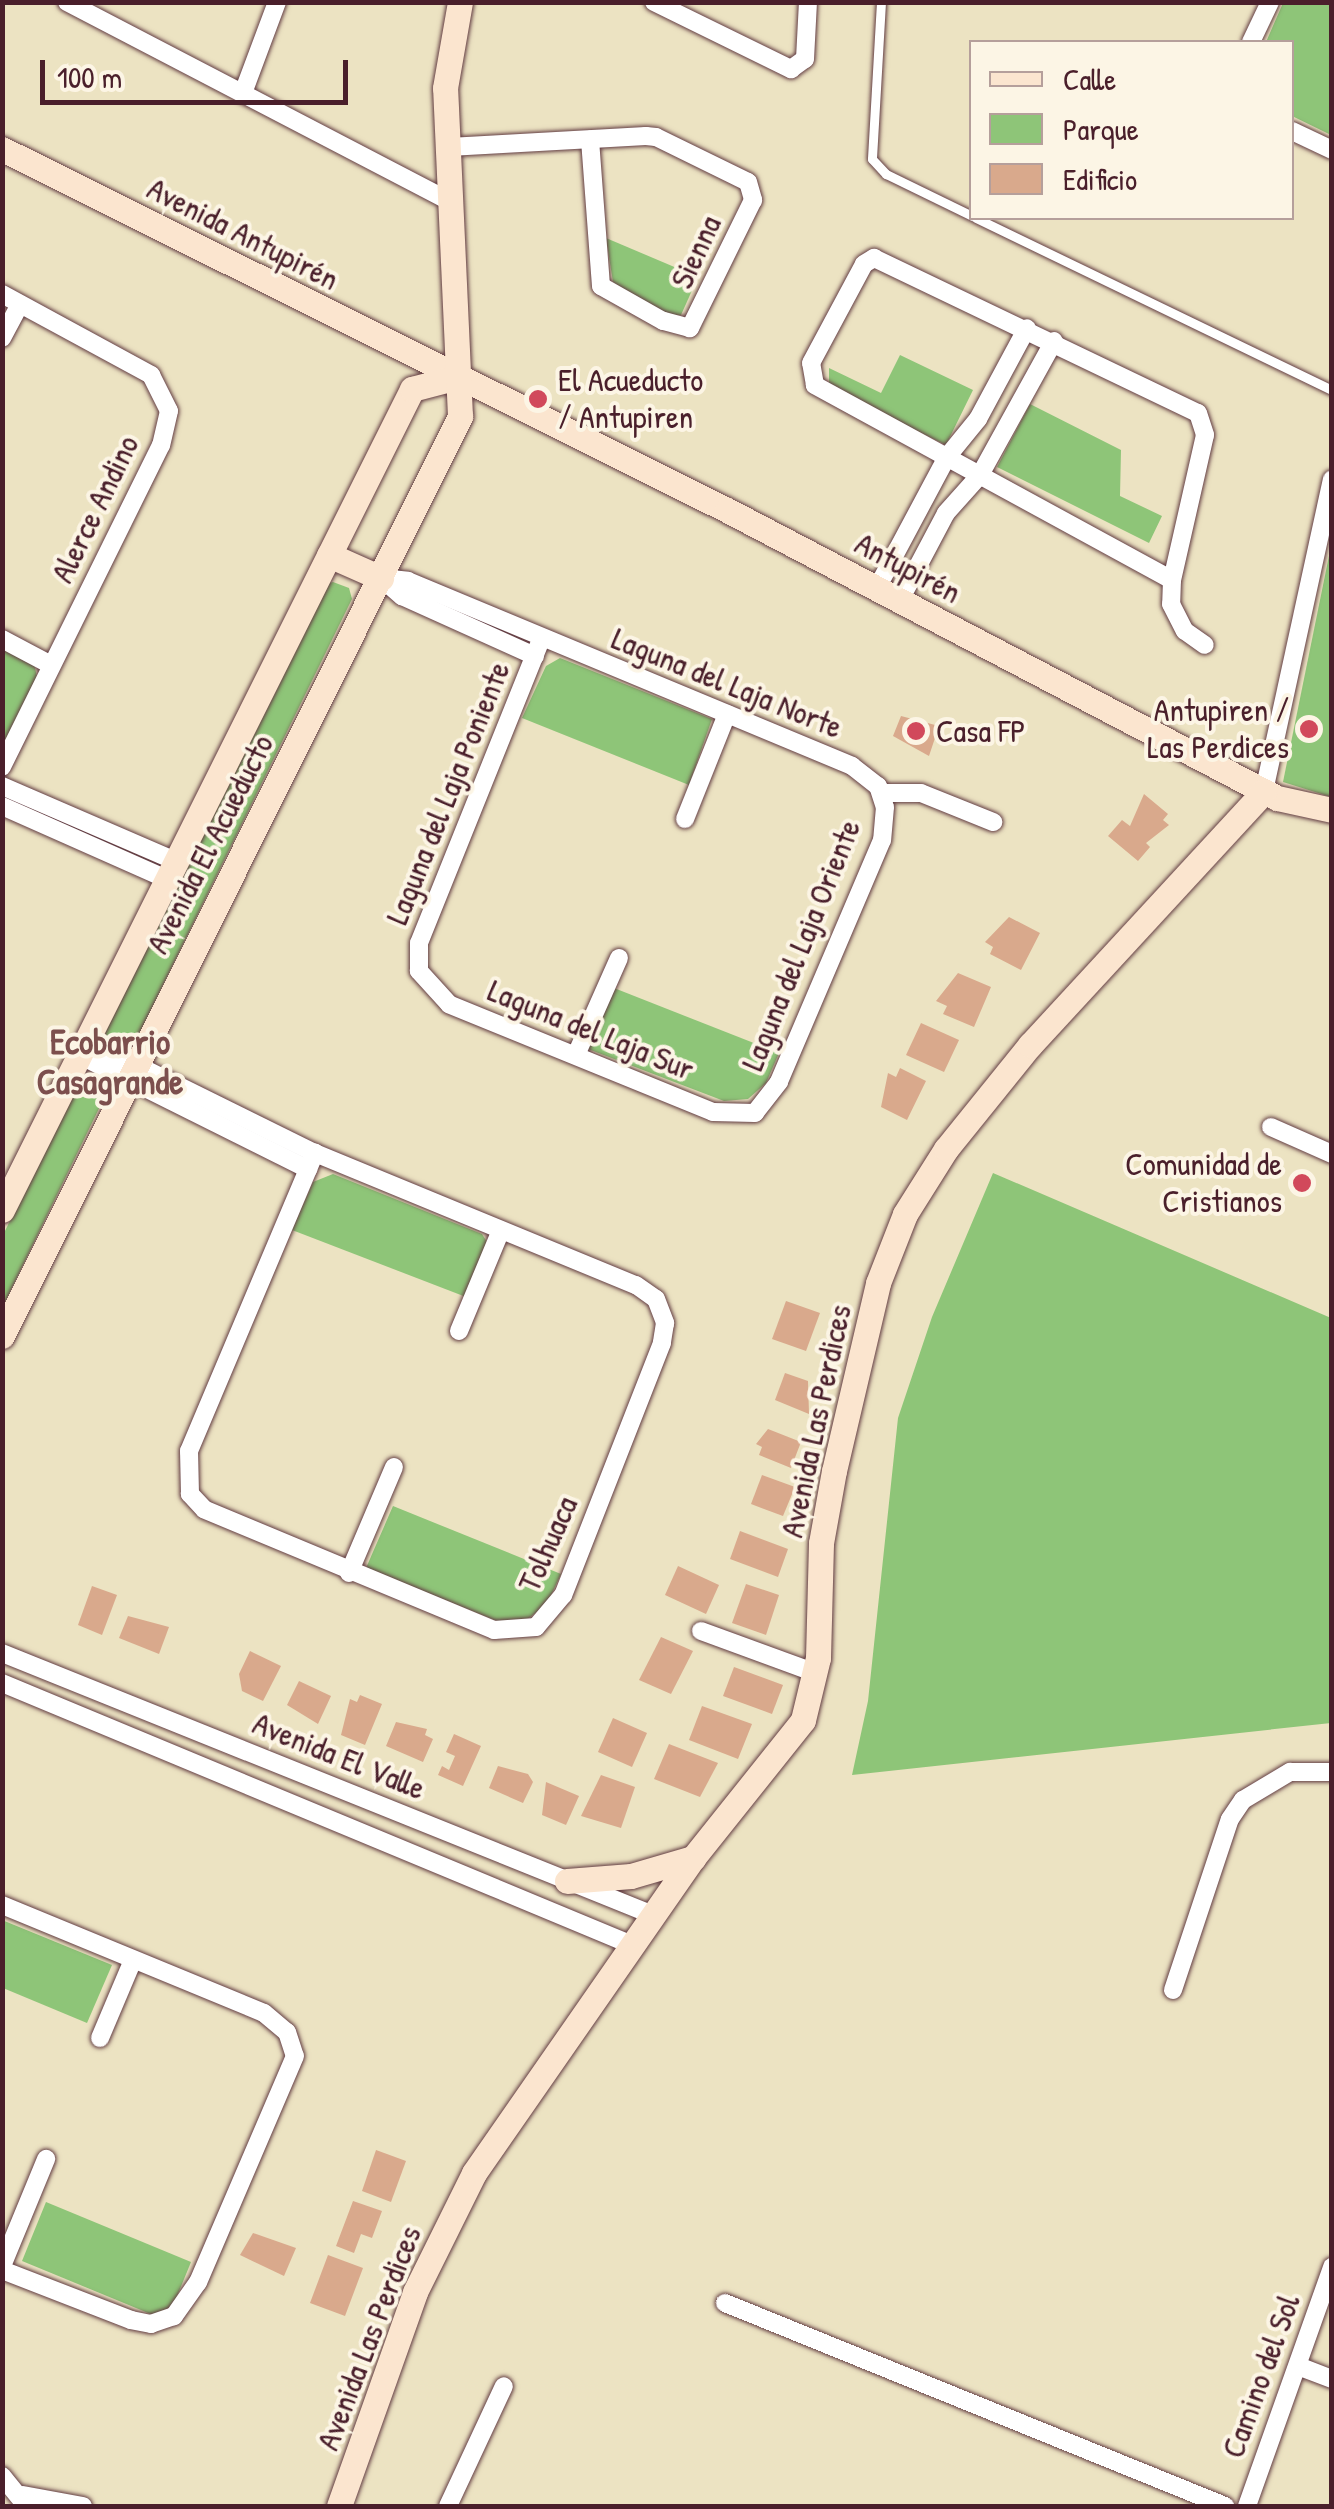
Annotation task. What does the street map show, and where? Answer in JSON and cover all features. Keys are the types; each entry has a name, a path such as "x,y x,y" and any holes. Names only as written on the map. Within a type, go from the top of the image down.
{"street":[{"path":"67,2 452,202"},
{"path":"243,93 276,2"},
{"name":"Avenida El Acueducto","path":"2,1336 460,416 454,378 460,332 445,67 460,2"},
{"path":"654,2 791,69 805,59 808,2"},
{"path":"1252,40 1270,2"},
{"path":"1294,131 1332,150"},
{"name":"Sienna","path":"448,148 590,139 656,136 754,189 690,328 663,321 601,286 590,139"},
{"name":"Avenida Antupirén","path":"2,149 454,378"},
{"path":"1172,580 818,388 810,377 864,264 886,258 1204,421 1172,580 1171,604 1185,632 1205,646"},
{"name":"Alerce Andino","path":"2,294 150,375 170,411 161,445 2,767"},
{"path":"2,338 20,304"},
{"path":"888,594 946,457 978,419 1027,328"},
{"path":"888,594 946,512 980,476 1054,342"},
{"name":"Avenida El Acueducto","path":"2,1210 412,389 454,378"},
{"name":"Antupirén","path":"454,378 888,594 1264,791 1332,810"},
{"path":"1264,791 1332,479"},
{"path":"330,555 381,578"},
{"name":"Laguna del Laja Norte","path":"381,578 408,581 538,647 727,714 852,766 882,793"},
{"path":"2,639 51,664"},
{"name":"Laguna del Laja Poniente","path":"419,971 419,943 538,647"},
{"path":"685,819 727,714"},
{"path":"2,786 171,870"},
{"name":"Avenida Las Perdices","path":"339,2506 441,2235 492,2144 693,1858 796,1734 816,1673 826,1513 874,1298 905,1214 946,1148 1030,1046 1264,791"},
{"path":"882,793 921,794 993,822"},
{"name":"Laguna del Laja Oriente","path":"755,1113 779,1082 877,852 886,817 882,793"},
{"path":"2,806 171,870"},
{"path":"576,1055 620,958"},
{"name":"Laguna del Laja Sur","path":"419,971 449,1004 713,1112 755,1113"},
{"path":"83,1048 311,1161"},
{"path":"1270,1127 1332,1154"},
{"name":"Tolhuaca","path":"311,1161 501,1230 643,1289 656,1299 665,1324 563,1595 544,1622 504,1632 350,1573 204,1508 186,1482 190,1451 311,1161"},
{"path":"458,1331 501,1230"},
{"path":"350,1573 394,1467"},
{"path":"701,1631 816,1673"},
{"name":"Avenida El Valle","path":"2,1653 654,1916"},
{"name":"Avenida El Valle","path":"2,1683 632,1945"},
{"path":"107,1726 118,1700"},
{"path":"1172,1990 1230,1819 1243,1800 1290,1772 1332,1772"},
{"path":"296,1804 308,1776"},
{"path":"567,1880 632,1876 693,1858"},
{"path":"2,1906 264,2014 291,2040 291,2077 192,2295 166,2320 131,2320 2,2268 46,2158"},
{"path":"100,2038 134,1960"},
{"name":"Camino del Sol","path":"1247,2506 1332,2267"},
{"path":"725,2304 1225,2506"},
{"path":"1298,2366 1332,2378"},
{"path":"448,2506 504,2386"},
{"path":"2,2476 24,2501 83,2506"}],"lane":[{"path":"881,2 872,159 886,174 969,214"},
{"path":"982,220 1332,390"}],"green space":[{"path":"1283,3 1331,3 1331,135 1294,117 1294,40 1267,40"},
{"path":"606,238 698,277 681,315 661,316 613,282"},
{"path":"900,355 973,390 946,445 829,388 829,368 881,393"},
{"path":"1030,404 1121,450 1120,496 1162,516 1149,543 997,467"},
{"path":"1331,546 1331,797 1283,782"},
{"path":"333,582 349,588 352,599 134,1044 116,1048 103,1030 322,585"},
{"path":"3,649 34,663 37,677 3,745"},
{"path":"560,658 712,719 689,785 522,718 546,666"},
{"path":"614,988 779,1053 766,1083 748,1099 724,1101 588,1049"},
{"path":"90,1073 106,1081 108,1090 3,1306 3,1235 81,1076"},
{"path":"993,1173 1331,1318 1331,1723 852,1775 868,1701 898,1418 932,1317"},
{"path":"333,1174 482,1234 487,1242 466,1297 292,1230 313,1182"},
{"path":"393,1506 561,1574 547,1604 525,1621 497,1621 366,1568"},
{"path":"2,1920 112,1965 87,2023 3,1988"},
{"path":"46,2202 191,2262 173,2306 153,2315 22,2261"}],"building":[{"name":"Casa FP","path":"901,716 939,726 929,756 893,736"},
{"path":"1144,794 1168,814 1163,820 1169,825 1146,843 1150,847 1138,861 1108,836 1122,820 1130,826"},
{"path":"1009,917 1040,933 1021,970 990,954 993,947 985,942"},
{"path":"958,973 991,987 974,1027 943,1014 947,1006 936,1001"},
{"path":"921,1023 959,1040 944,1072 906,1055"},
{"path":"900,1068 926,1081 907,1120 881,1107 888,1073 896,1077"},
{"path":"786,1301 820,1313 806,1351 772,1339"},
{"path":"785,1373 808,1381 809,1414 775,1400"},
{"path":"768,1429 801,1442 791,1468 759,1455 762,1447 756,1444"},
{"path":"762,1475 795,1487 783,1516 751,1504"},
{"path":"740,1531 788,1549 778,1577 730,1559"},
{"path":"678,1566 719,1585 706,1614 665,1595"},
{"path":"746,1584 779,1595 766,1635 732,1623"},
{"path":"92,1586 117,1595 102,1635 78,1625"},
{"path":"128,1616 169,1627 159,1654 119,1638"},
{"path":"661,1637 693,1651 671,1694 639,1680"},
{"path":"250,1651 281,1666 263,1701 242,1691 239,1674"},
{"path":"734,1667 783,1685 772,1714 723,1696"},
{"path":"299,1681 331,1696 318,1724 287,1705"},
{"path":"360,1695 382,1704 365,1745 341,1735 350,1699 357,1702"},
{"path":"702,1706 752,1724 738,1759 689,1740"},
{"path":"613,1718 647,1733 632,1767 598,1752"},
{"path":"396,1722 427,1729 425,1735 433,1739 423,1762 386,1746"},
{"path":"454,1734 481,1746 463,1786 438,1775 442,1766 449,1770 455,1756 446,1752"},
{"path":"669,1744 718,1763 700,1797 654,1779"},
{"path":"498,1766 528,1774 533,1782 523,1803 489,1788"},
{"path":"601,1775 635,1787 621,1828 581,1816"},
{"path":"546,1782 579,1796 566,1825 542,1815"},
{"path":"376,2150 406,2161 391,2202 362,2191"},
{"path":"353,2201 382,2211 372,2238 361,2234 354,2253 336,2246"},
{"path":"253,2233 296,2248 284,2276 240,2255"},
{"path":"328,2255 363,2268 345,2316 310,2303"}],"place":[{"name":"El Acueducto / Antupiren","path":"538,399"},
{"name":"Antupiren / Las Perdices","path":"1309,729"},
{"name":"Casa FP","path":"916,731"},
{"name":"Comunidad de Cristianos","path":"1302,1183"}],"district":[{"name":"Ecobarrio Casagrande","path":"110,1062"}]}
